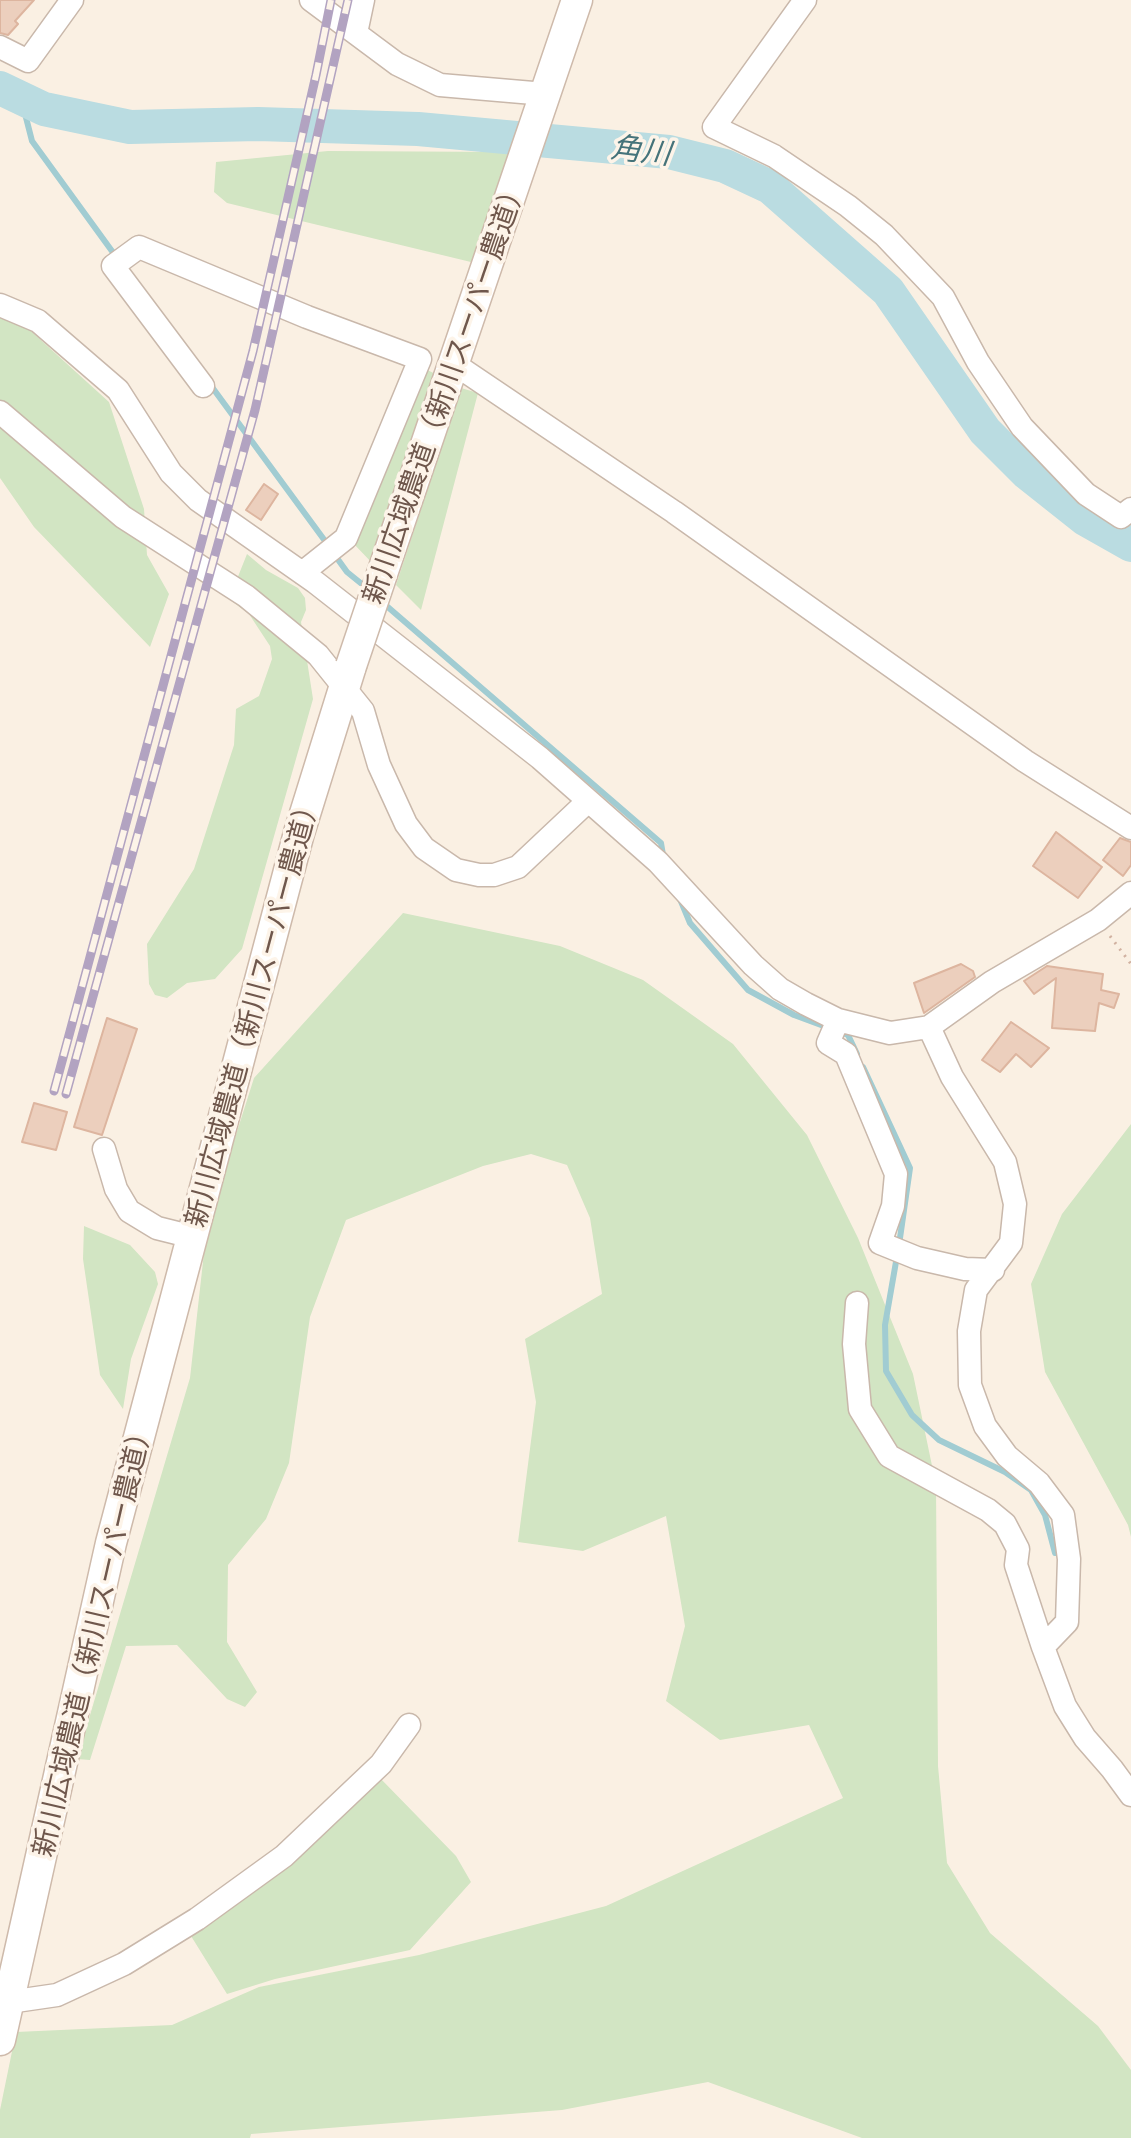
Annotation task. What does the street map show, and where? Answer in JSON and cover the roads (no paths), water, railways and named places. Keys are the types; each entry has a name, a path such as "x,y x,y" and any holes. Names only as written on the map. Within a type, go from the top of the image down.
{"street":[{"path":"0,47 28,61 72,0"},
{"path":"311,0 397,64 440,85 543,100"},
{"path":"356,33 363,0"},
{"name":"新川広域農道（新川スーパー農道）","path":"0,2040 111,1543 299,833 347,676 577,0"},
{"path":"805,0 714,127 774,156 848,206 884,235 943,297 978,362 1022,427 1086,494 1121,517 1131,509"},
{"path":"203,386 121,260 139,247 307,317 420,359 346,538 302,573"},
{"path":"0,305 38,321 118,390 171,473 198,500 302,573 540,758 658,862 753,965 780,989 834,1027 890,1033 929,1027 992,982 1098,920 1131,893"},
{"path":"453,363 674,512 1025,761 1131,828"},
{"path":"0,412 123,517 235,588 347,676 363,711 379,765 406,824 424,848 456,870 494,875 518,867 587,802"},
{"path":"834,1027 896,1174 893,1206 880,1243 910,1255 965,1269 993,1270"},
{"path":"929,1027 952,1077 1005,1162 1015,1204 1011,1243 976,1290 969,1331 970,1385 985,1426 1007,1456 1039,1483 1063,1515 1069,1559 1067,1622 1043,1647"},
{"path":"104,1149 116,1189 129,1211 157,1228 193,1237"},
{"path":"857,1303 854,1344 860,1409 889,1456 988,1510 1005,1524 1018,1549 1016,1565 1065,1706 1085,1738 1131,1795"},
{"path":"9,2002 57,1995 124,1964 197,1919 284,1856 381,1764 409,1725"}],"waterway":[{"name":"角川","path":"0,88 44,109 130,127 258,124 418,129 669,152 725,166 770,187 888,291 985,431 1027,473 1085,519 1131,545"},
{"path":"21,98 32,141 117,258"},
{"path":"209,383 328,545"},
{"path":"334,554 347,572 368,589"},
{"path":"382,602 661,843 663,855"},
{"path":"680,899 690,923 748,990 794,1015 848,1035 857,1054"},
{"path":"863,1067 910,1168 899,1245"},
{"path":"897,1256 885,1325 886,1371 912,1415 939,1440 1005,1472 1031,1490 1045,1515 1055,1553"}],"railway":[{"path":"54,1091 253,351 331,0"},
{"path":"66,1094 255,410 348,0"}]}
